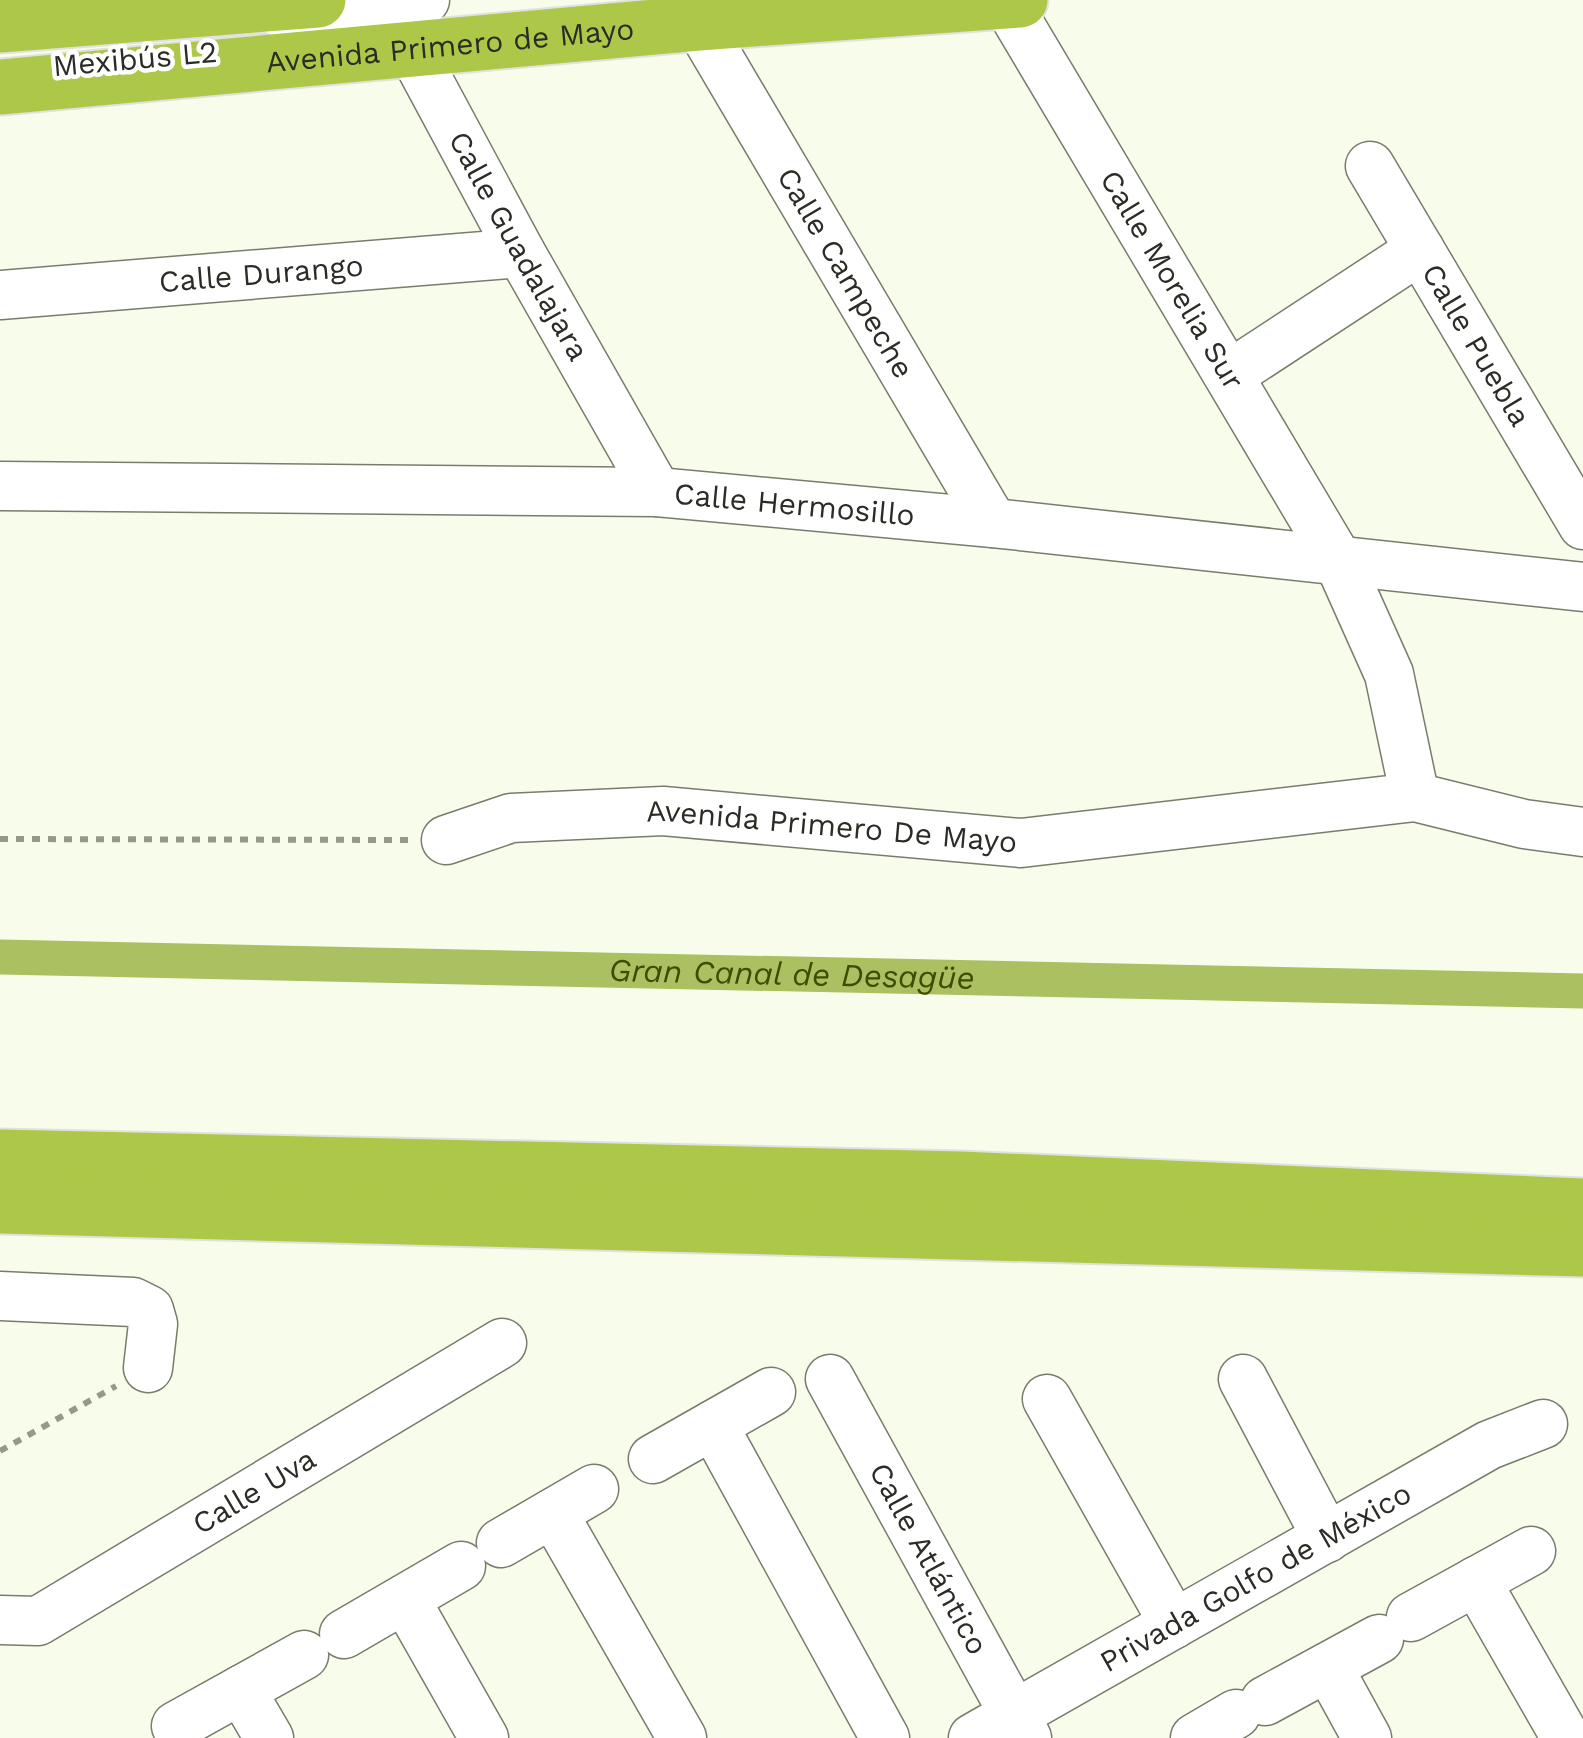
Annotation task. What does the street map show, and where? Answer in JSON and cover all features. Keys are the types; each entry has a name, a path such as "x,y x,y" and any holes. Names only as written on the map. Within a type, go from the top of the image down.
{"highway":[{"name":"Avenida Primero de Mayo","path":"0,25 318,0"},
{"name":"Avenida Primero de Mayo","path":"0,87 403,18 698,23 1011,1"},
{"path":"0,1157 962,1179 1583,1206"},
{"path":"0,1206 1583,1249"}],"street":[{"name":"Mexibús L2","path":"0,36 808,0"},
{"name":"Calle Morelia Sur","path":"1011,1 1338,560"},
{"name":"Mexibús L2","path":"0,71 403,18"},
{"name":"Calle Guadalajara","path":"403,18 521,253 657,492"},
{"name":"Calle Campeche","path":"698,23 993,522"},
{"name":"Calle Puebla","path":"1370,166 1583,524"},
{"path":"1228,375 1420,250"},
{"name":"Calle Durango","path":"0,295 521,253"},
{"name":"Calle Hermosillo","path":"0,486 657,492 993,522 1583,587"},
{"path":"1338,560 1389,674 1415,797 1524,824 1583,832"},
{"name":"Avenida Primero De Mayo","path":"446,840 512,818 663,812 1020,843 1415,797"},
{"path":"0,1296 133,1302 149,1310 153,1324 148,1368"},
{"name":"Calle Uva","path":"0,1620 38,1621 502,1342"},
{"name":"Calle Atlántico","path":"830,1379 1021,1726"},
{"path":"1243,1380 1326,1538"},
{"path":"653,1459 772,1392"},
{"path":"1047,1399 1174,1624"},
{"path":"714,1424 885,1738"},
{"name":"Privada Golfo de México","path":"973,1738 1021,1726 1174,1624 1488,1445 1544,1424"},
{"path":"176,1726 594,1489"},
{"path":"553,1513 682,1738"},
{"path":"1195,1738 1531,1551"},
{"path":"1476,1581 1566,1738"},
{"path":"405,1599 484,1738"},
{"path":"1328,1667 1368,1738"},
{"path":"241,1690 269,1738"}],"path":[{"path":"0,840 446,840"},
{"path":"0,1451 148,1368"}],"waterway":[{"name":"Gran Canal de Desagüe","path":"0,957 1583,991"}]}
